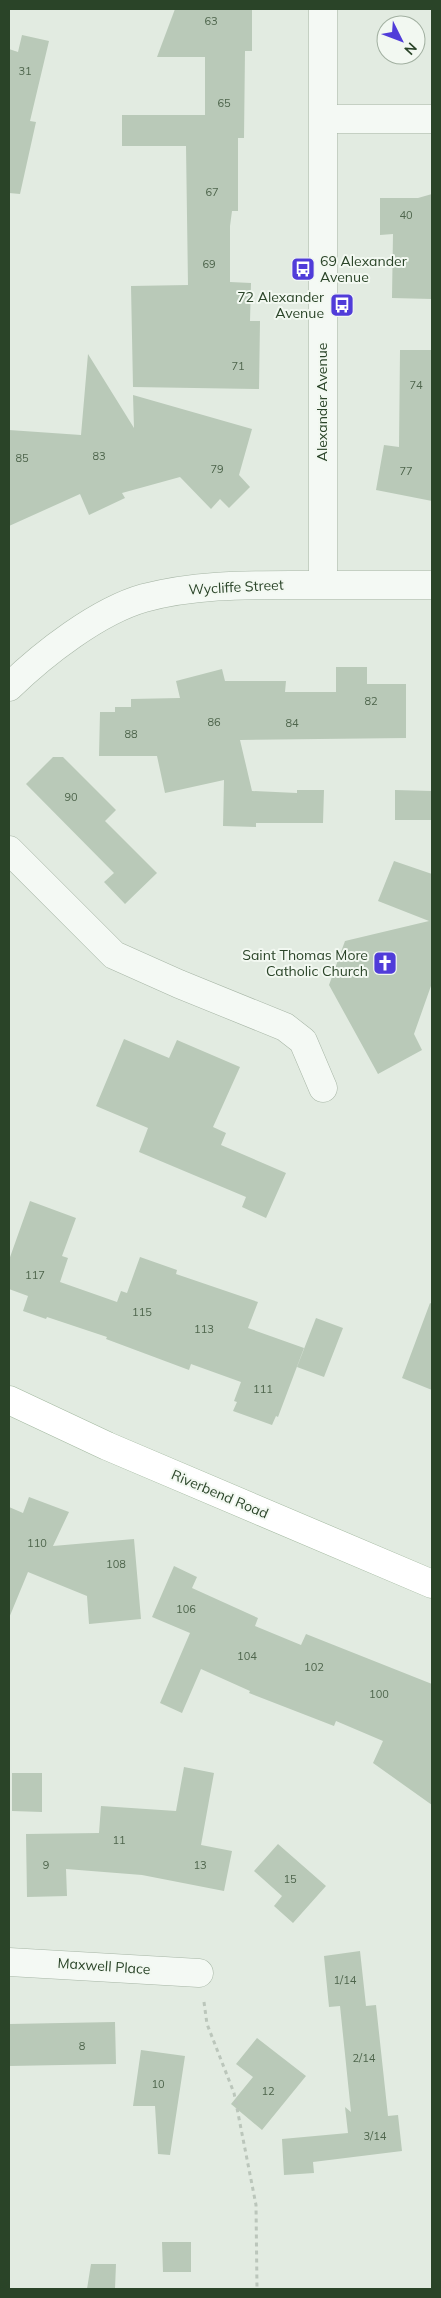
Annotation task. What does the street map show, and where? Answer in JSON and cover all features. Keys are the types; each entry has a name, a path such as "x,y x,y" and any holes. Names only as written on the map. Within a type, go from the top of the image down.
{"main road":[{"name":"Riverbend Road","path":"9,1400 107,1446 432,1584"}],"street":[{"name":"Alexander Avenue","path":"323,9 321,561 323,585"},
{"path":"323,119 432,119"},
{"name":"Wycliffe Street","path":"9,687 55,646 101,618 142,598 193,587 432,585"},
{"path":"9,850 114,955 179,984 285,1027 303,1041 323,1088"},
{"name":"Maxwell Place","path":"9,1962 31,1961 199,1973"}],"path":[{"path":"199,1973 207,2024 234,2093 256,2205 257,2289"}],"building":[{"path":"175,9 252,10 252,51 245,51 244,138 238,138 238,211 232,211 230,226 230,282 251,283 250,321 260,321 259,389 133,387 131,286 188,285 186,146 122,146 122,115 205,115 205,57 157,57"},
{"path":"22,35 49,41 30,121 36,122 20,194 9,193 9,49 18,52"},
{"path":"432,194 432,299 392,298 393,234 380,235 380,198 418,198"},
{"path":"400,350 432,350 432,501 376,490 384,445 399,447"},
{"path":"88,354 134,428 133,395 252,429 239,475 250,487 229,508 220,499 211,509 180,477 122,493 125,498 89,515 80,494 9,526 9,430 81,435"},
{"path":"336,667 367,667 367,684 406,684 406,738 240,740 252,791 297,793 297,790 324,790 323,823 256,823 256,827 223,826 224,780 165,793 157,756 99,756 100,712 115,712 115,707 131,707 131,699 180,698 176,681 222,669 225,681 286,681 285,692 336,692"},
{"path":"53,757 63,757 116,810 105,821 157,873 125,904 104,882 114,873 26,784"},
{"path":"395,790 432,791 432,820 395,820"},
{"name":"Saint Thomas More Catholic Church","path":"394,861 432,874 432,983 414,1034 422,1050 378,1074 329,985 345,941 429,921 378,901"},
{"path":"124,1039 169,1058 177,1040 240,1067 213,1127 226,1133 221,1145 286,1173 266,1218 242,1207 246,1197 139,1152 148,1128 96,1106"},
{"path":"30,1201 76,1218 62,1256 68,1258 60,1282 117,1302 121,1291 127,1293 140,1257 177,1270 176,1274 258,1302 248,1328 304,1348 278,1417 276,1416 272,1425 233,1411 237,1402 234,1401 241,1382 191,1364 189,1370 106,1339 107,1337 23,1311 28,1296 9,1289 9,1260"},
{"path":"430,1303 432,1304 432,1390 402,1378"},
{"path":"316,1318 343,1328 324,1377 297,1367"},
{"path":"29,1497 69,1512 53,1546 134,1539 141,1619 89,1624 87,1596 28,1572 9,1618 9,1507 23,1513"},
{"path":"174,1566 197,1577 192,1588 258,1618 255,1626 301,1645 306,1634 432,1684 432,1805 373,1763 383,1741 336,1721 334,1726 249,1693 250,1691 201,1669 182,1713 160,1703 190,1633 152,1617"},
{"path":"184,1767 214,1773 201,1845 232,1851 224,1891 142,1875 66,1869 67,1896 27,1897 26,1834 99,1833 101,1806 176,1811"},
{"path":"12,1773 42,1773 42,1812 12,1811"},
{"path":"278,1844 326,1886 293,1923 274,1906 282,1896 254,1871"},
{"path":"360,1951 366,2006 376,2005 388,2116 398,2115 402,2151 313,2162 314,2173 284,2175 282,2139 348,2133 345,2107 351,2112 340,2006 329,2007 324,1956"},
{"path":"115,2022 116,2064 9,2066 9,2024"},
{"path":"257,2038 306,2076 262,2130 231,2104 253,2077 236,2064"},
{"path":"141,2050 185,2056 170,2155 158,2154 155,2106 133,2106"},
{"path":"162,2242 191,2242 191,2272 163,2272"},
{"path":"91,2264 116,2264 115,2289 87,2289"}],"place":[{"name":"69 Alexander Avenue","path":"303,269"},
{"name":"72 Alexander Avenue","path":"342,305"},
{"name":"Saint Thomas More Catholic Church","path":"385,963"}]}
